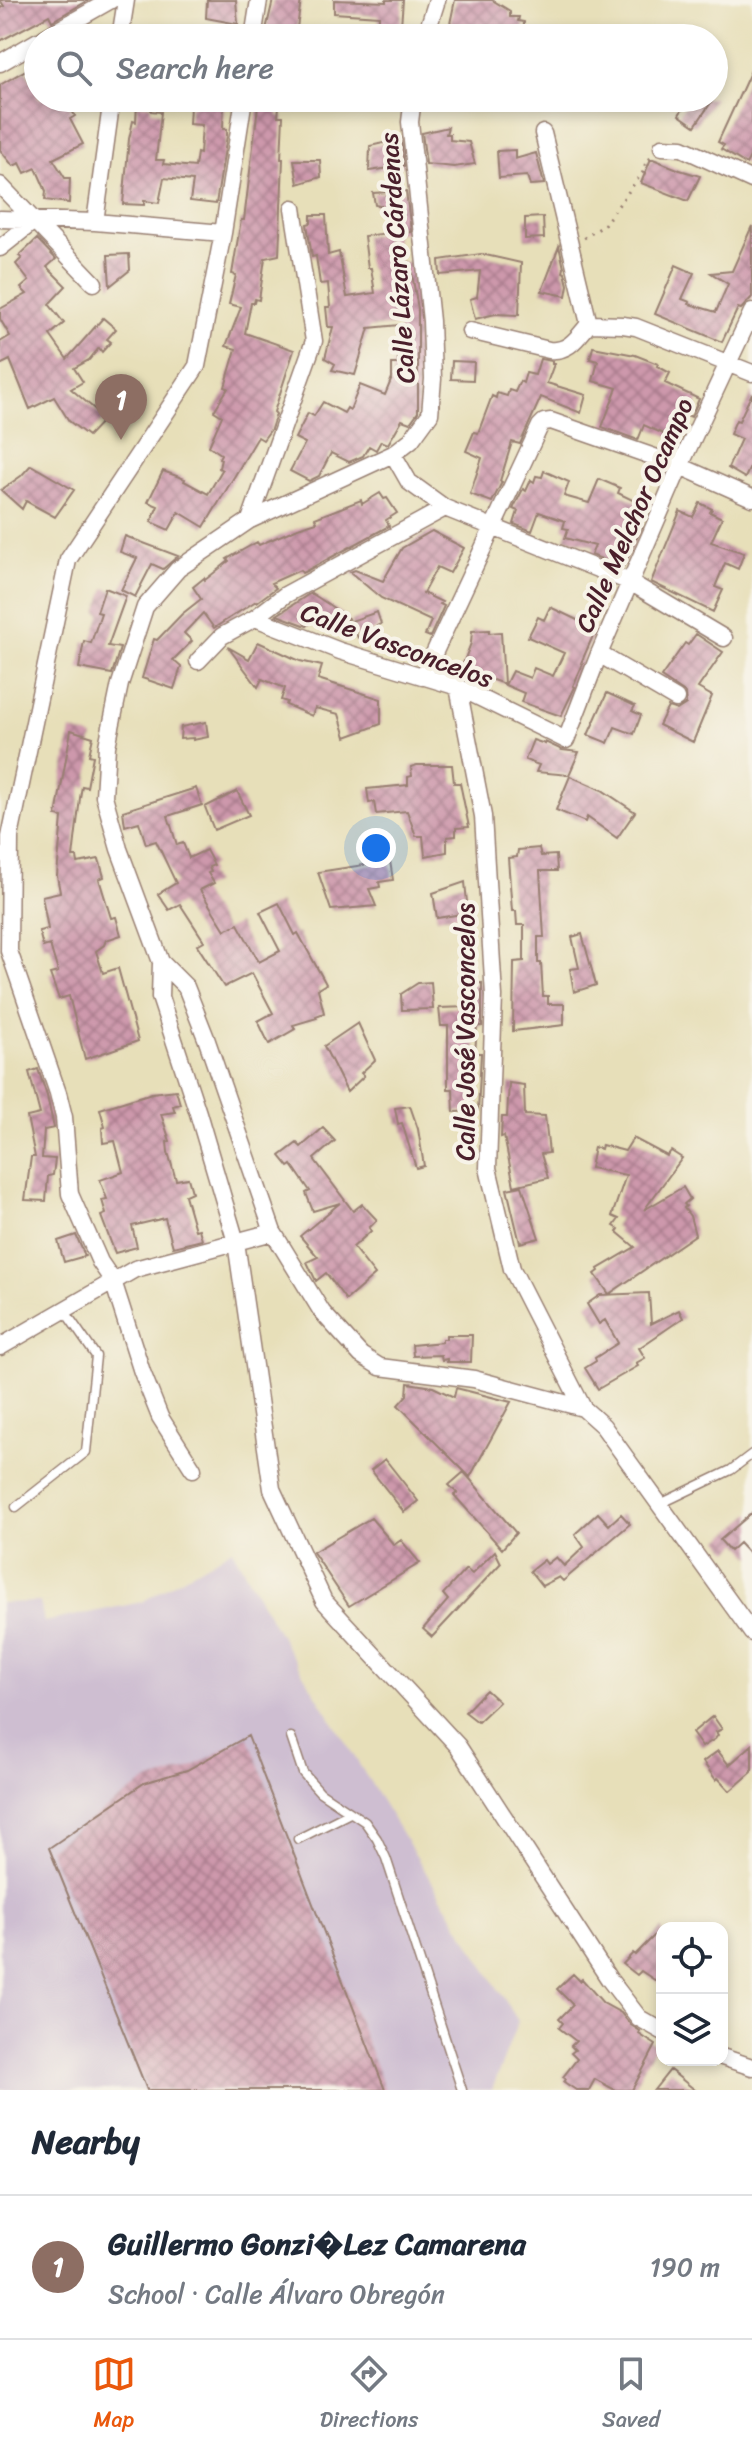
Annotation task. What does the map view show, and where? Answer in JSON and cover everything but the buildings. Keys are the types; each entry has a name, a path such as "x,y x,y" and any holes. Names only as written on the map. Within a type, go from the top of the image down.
{"street":[{"path":"69,24 111,0"},
{"path":"122,24 126,0"},
{"path":"255,24 259,0"},
{"path":"429,24 437,0"},
{"path":"0,63 24,49"},
{"path":"95,222 110,112"},
{"path":"193,1469 160,1417 113,1281 100,1262 70,1194 64,1117 58,1093 9,951 10,837 68,560 197,366 223,233 242,112"},
{"name":"Calle Lázaro Cárdenas","path":"411,112 431,321 433,379 430,414 411,440 393,454 250,520 178,569 145,607 120,684 107,746 104,796 119,849 161,962 160,997 236,1242 272,1489 324,1601 458,1746 609,1979 639,2018 656,2028"},
{"path":"543,133 589,324"},
{"path":"662,147 682,148 752,180"},
{"path":"0,185 94,283"},
{"path":"250,520 314,341 293,208"},
{"path":"0,219 95,222 223,233"},
{"path":"0,248 34,221"},
{"name":"Calle Melchor Ocampo","path":"566,740 599,654 680,466 752,312"},
{"path":"470,331 560,351 571,345 589,324"},
{"path":"589,324 636,327 752,373"},
{"path":"423,677 544,422 551,421 680,466 752,498"},
{"path":"393,454 409,482 445,508 630,582 724,638"},
{"path":"198,661 222,636 255,618 285,595 445,508"},
{"name":"Calle Vasconcelos","path":"255,618 340,651 458,687 566,740"},
{"path":"599,654 676,699"},
{"name":"Calle José Vasconcelos","path":"458,687 484,831 494,996 488,1168 512,1269 583,1408 603,1426 752,1633"},
{"name":"Calle Lázaro Cárdenas","path":"161,962 186,987 273,1232"},
{"path":"0,1347 135,1269 273,1232 322,1312 361,1355 380,1367 474,1379 583,1408"},
{"path":"728,2059 752,2067"}],"lane":[{"path":"16,1507 86,1452 96,1356 64,1309"},
{"path":"659,1504 731,1470 752,1454"},
{"path":"291,1737 303,1773 320,1792 365,1822 377,1839 386,1858 462,2090"},
{"path":"298,1839 350,1813"}],"path":[{"path":"571,247 603,226 643,172 646,162 659,155 662,147"}],"shaded area":[{"path":"232,1549 286,1646 518,2021 492,2090 0,2090 0,1603 40,1602 44,1622 142,1602"}],"place":[{"name":"Guillermo Gonzi�Lez Camarena","path":"121,440"}]}
